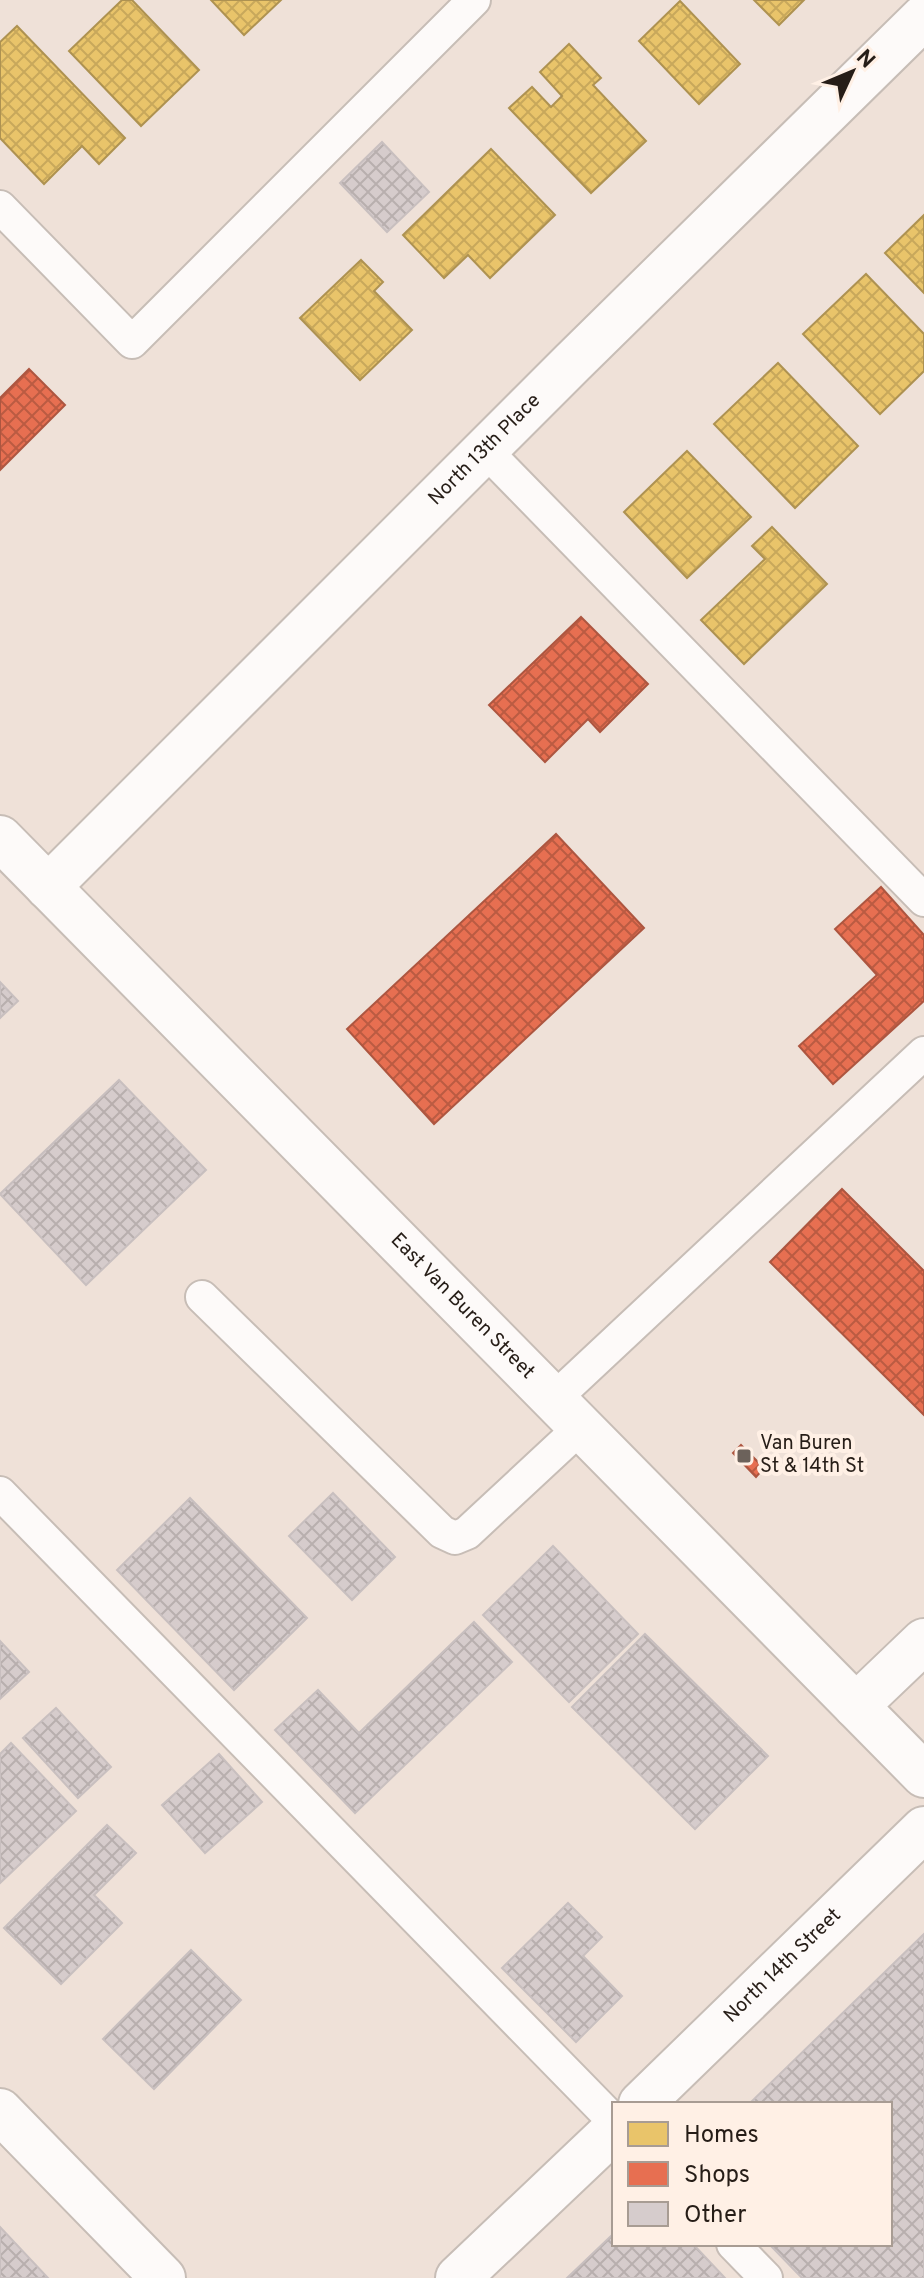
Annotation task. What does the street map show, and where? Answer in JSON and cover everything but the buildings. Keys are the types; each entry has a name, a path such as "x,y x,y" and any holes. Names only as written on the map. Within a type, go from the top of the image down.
{"street":[{"name":"North 13th Place","path":"48,887 485,450 919,32"},
{"name":"East Van Buren Street","path":"0,838 924,1775"},
{"path":"856,1706 924,1641"},
{"name":"North 14th Street","path":"643,2102 924,1829"},
{"path":"0,2111 163,2278"},
{"path":"458,2278 612,2132"}],"lane":[{"path":"0,207 132,342 474,0"},
{"path":"485,450 924,900"},
{"path":"202,1297 442,1532 455,1538 467,1533 568,1413 924,1053"},
{"path":"0,1493 612,2119"},
{"path":"735,2246 766,2278"}],"place":[{"name":"Van Buren St & 14th St","path":"744,1456"}]}
